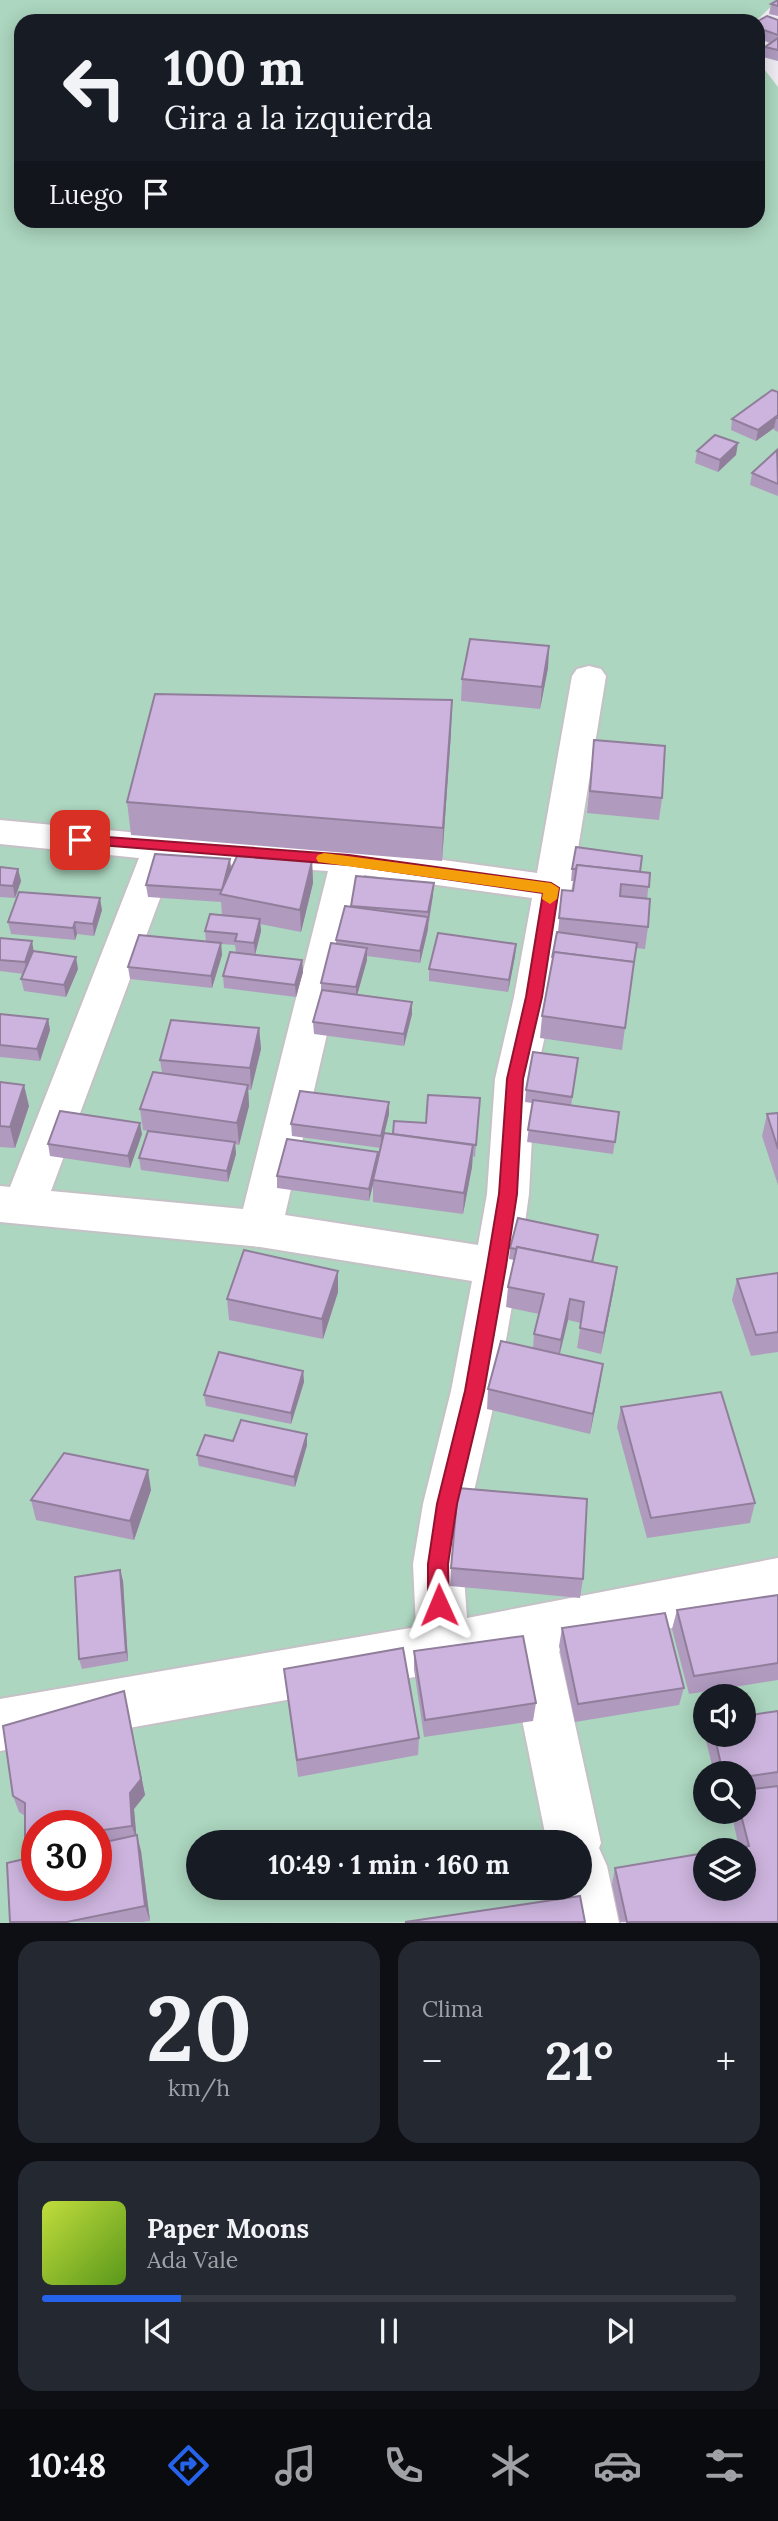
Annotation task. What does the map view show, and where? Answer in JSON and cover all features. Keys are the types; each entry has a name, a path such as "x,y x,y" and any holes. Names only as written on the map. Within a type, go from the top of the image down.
{"street":[{"path":"443,1647 438,1564 447,1504 474,1391 496,1266 508,1194 515,1079 534,997 589,676"},
{"path":"0,832 161,848 349,860 551,888"},
{"path":"161,848 12,1206 260,1229 496,1266"},
{"path":"260,1229 349,860"},
{"path":"0,1725 530,1632 778,1582"},
{"path":"530,1632 571,1830"},
{"path":"586,1900 591,1923"}],"green space":[{"path":"0,0 778,0 763,14 14,14 14,228 765,228 765,70 778,87 778,1922 0,1923"}],"building":[{"path":"765,17 778,20 778,35 765,30"},
{"path":"778,38 778,50 765,47"},
{"path":"772,390 778,392 778,415 758,430 732,419"},
{"path":"715,435 738,443 720,460 697,451"},
{"path":"777,450 778,484 752,473"},
{"path":"470,639 549,646 542,687 462,679"},
{"path":"155,694 452,700 443,828 127,802"},
{"path":"594,740 665,746 662,798 590,791"},
{"path":"576,847 642,856 640,872 577,865 576,869 572,869"},
{"path":"155,854 230,859 222,890 146,885"},
{"path":"237,856 312,861 300,910 220,894"},
{"path":"577,865 650,873 649,887 621,884 620,896 650,899 648,927 559,918 562,890 573,891"},
{"path":"0,867 18,869 13,886 0,885"},
{"path":"356,876 434,883 428,912 351,906"},
{"path":"19,892 100,898 93,924 75,922 73,928 8,922"},
{"path":"345,906 428,917 420,951 336,940"},
{"path":"210,914 260,919 254,943 235,941 237,934 205,931"},
{"path":"557,932 637,943 634,962 554,952 552,958"},
{"path":"438,933 516,944 509,980 429,969"},
{"path":"139,935 221,943 211,976 128,967"},
{"path":"0,938 32,941 25,962 0,960"},
{"path":"331,943 367,948 356,987 321,983"},
{"path":"33,951 76,957 64,985 21,979"},
{"path":"230,952 302,960 295,985 223,976"},
{"path":"554,952 634,962 625,1028 542,1016"},
{"path":"322,990 412,1002 404,1034 313,1022"},
{"path":"0,1014 48,1019 37,1049 0,1045"},
{"path":"171,1020 259,1028 250,1068 160,1060"},
{"path":"533,1052 578,1058 572,1097 526,1090"},
{"path":"153,1072 248,1085 237,1123 140,1109"},
{"path":"0,1082 24,1085 10,1127 0,1126"},
{"path":"300,1091 389,1102 381,1136 291,1124"},
{"path":"428,1095 480,1098 476,1145 393,1134 394,1121 426,1123"},
{"path":"533,1100 619,1112 615,1142 528,1130"},
{"path":"60,1111 140,1123 128,1156 48,1144"},
{"path":"778,1113 778,1149 767,1114"},
{"path":"148,1131 235,1142 227,1171 139,1158"},
{"path":"384,1133 473,1145 464,1193 373,1180"},
{"path":"287,1139 378,1152 369,1189 277,1176"},
{"path":"518,1218 598,1235 592,1262 517,1247 510,1248"},
{"path":"517,1247 617,1267 604,1333 580,1328 584,1302 570,1299 561,1340 534,1334 544,1294 508,1287"},
{"path":"244,1250 338,1271 322,1319 227,1299"},
{"path":"778,1273 778,1332 756,1335 737,1279"},
{"path":"501,1341 603,1364 593,1414 488,1389"},
{"path":"219,1352 303,1371 291,1413 204,1395"},
{"path":"721,1392 755,1503 651,1518 621,1407"},
{"path":"241,1420 307,1434 294,1477 197,1455 205,1435 233,1441"},
{"path":"64,1453 148,1470 130,1521 31,1500"},
{"path":"458,1488 587,1499 583,1579 451,1568"},
{"path":"120,1570 126,1652 79,1659 75,1577"},
{"path":"778,1595 778,1663 694,1676 677,1610"},
{"path":"665,1613 684,1688 578,1704 562,1628"},
{"path":"523,1636 536,1703 425,1720 414,1651"},
{"path":"403,1648 419,1738 297,1760 284,1669"},
{"path":"124,1691 141,1779 130,1793 132,1826 112,1829 112,1810 25,1810 25,1803 13,1796 3,1726"},
{"path":"778,1711 778,1772 756,1775 756,1761 720,1761 717,1747 756,1747 756,1714"},
{"path":"778,1786 778,1922 627,1922 615,1868 693,1855 693,1901 756,1901 756,1838 747,1838 743,1824 756,1824 756,1789"},
{"path":"137,1835 145,1906 67,1922 10,1922 7,1863 21,1860 21,1901 112,1901 112,1840"},
{"path":"553,1900 581,1900 585,1922 405,1922"}],"slow traffic":[{"path":"324,858 551,888 550,899"}],"route":[{"path":"80,840 349,860 551,888 534,997 515,1079 508,1194 496,1266 474,1391 447,1504 438,1564 439,1605"}]}
